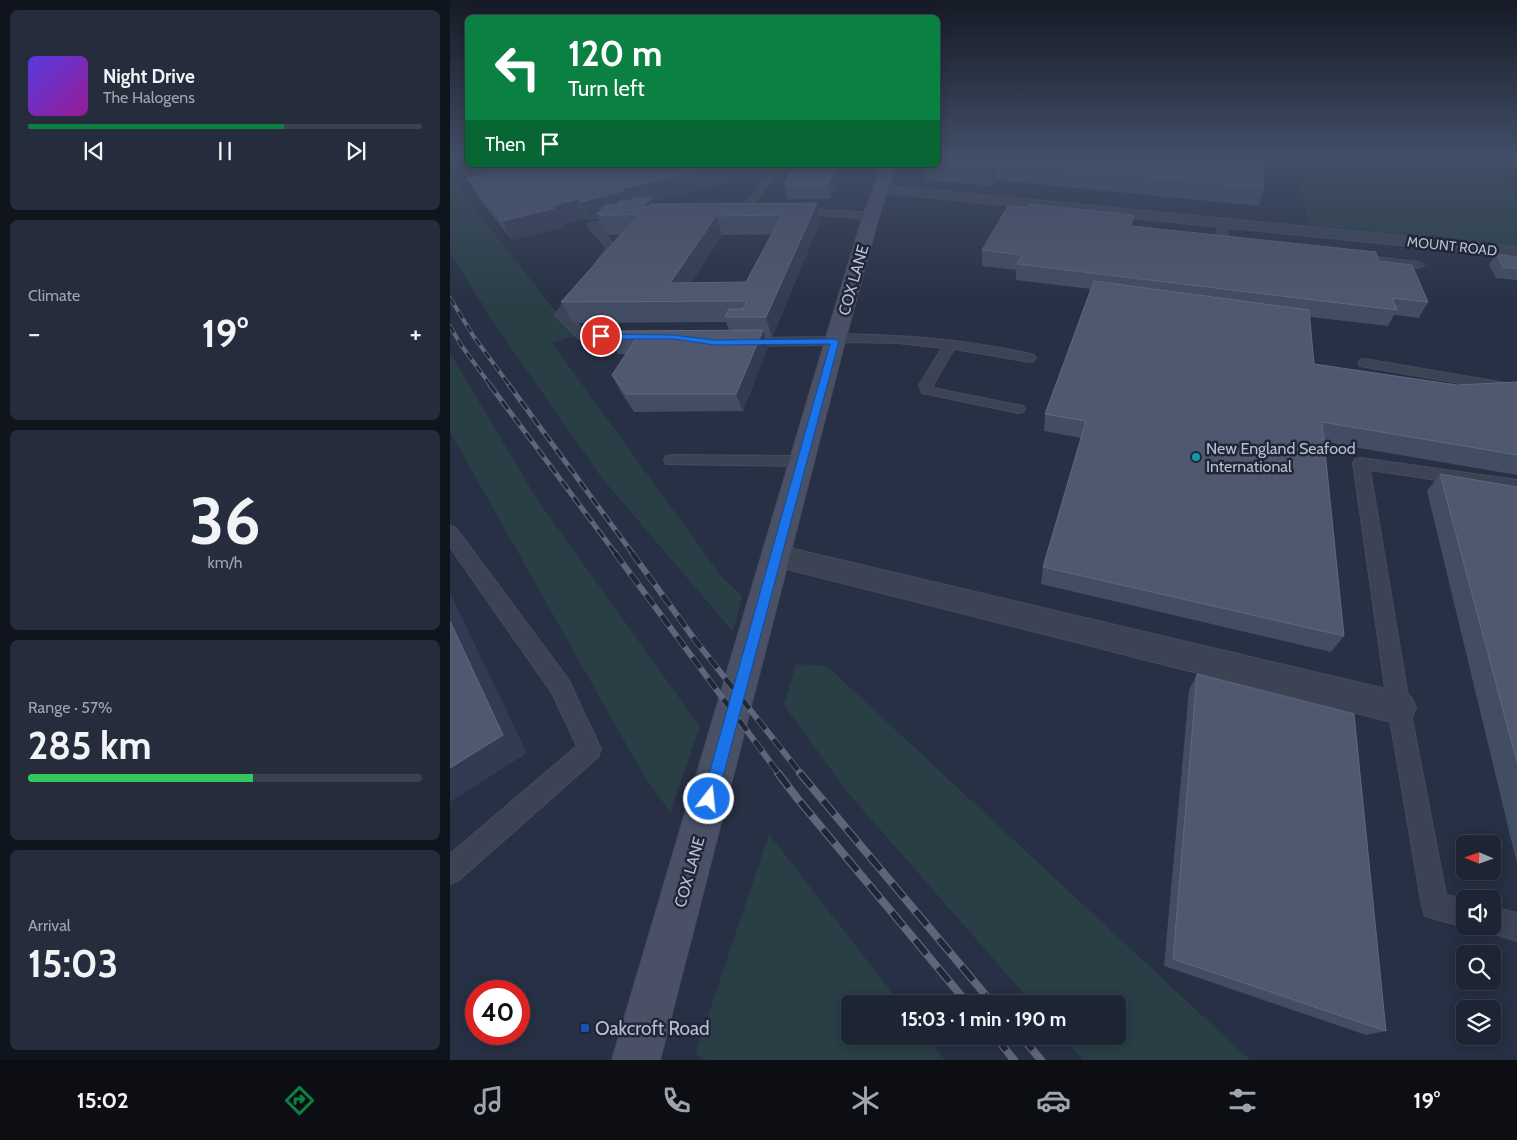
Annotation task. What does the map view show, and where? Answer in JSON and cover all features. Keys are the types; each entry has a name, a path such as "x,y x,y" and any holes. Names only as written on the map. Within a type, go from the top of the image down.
{"street":[{"name":"COX LANE","path":"636,1060 874,206"},
{"name":"MOUNT ROAD","path":"1066,206 1517,252"},
{"path":"777,556 1399,708"}],"lane":[{"path":"784,210 871,216"},
{"path":"637,214 593,226 612,248 562,315 583,336 643,337"},
{"path":"1222,222 1223,243 1252,246"},
{"path":"1350,257 1419,264"},
{"path":"735,342 898,339 950,344 1029,358"},
{"path":"950,344 926,385 927,390 1018,409"},
{"path":"1365,363 1517,389"},
{"path":"672,460 803,461"},
{"path":"1456,911 1435,906 1399,708 1360,463 1517,486"},
{"path":"450,533 560,686 590,749 450,871"},
{"path":"1501,923 1517,927"}],"shaded area":[{"path":"450,206 473,206 575,336 552,343 722,577 742,596 733,632 601,477 493,322 450,252"},
{"path":"1305,206 1517,206 1517,246 1309,225"},
{"path":"450,353 537,499 700,727 670,812 644,776 450,432"},
{"path":"796,664 827,666 1250,1060 1083,1060 1070,1045 1126,1045 1126,995 1025,995 848,793 784,705"},
{"path":"769,834 894,995 841,995 841,1045 933,1045 945,1060 707,1060 695,1054"}],"building":[{"path":"490,206 554,206 555,208 502,221"},
{"path":"605,206 815,206 766,317 725,317 729,309 743,309 747,301 561,302 639,214 600,216 603,214 597,214","holes":["782,215 746,282 670,283 716,216"]},
{"path":"1008,206 1027,208 1053,206 1134,215 1131,226 1376,252 1379,261 1412,265 1428,302 1392,298 1397,310 1017,264 1022,255 982,250"},
{"path":"1496,254 1517,257 1517,269 1503,267"},
{"name":"New England Seafood International","path":"1094,281 1309,310 1314,364 1457,385 1517,382 1517,455 1322,422 1344,636 1043,567 1086,421 1045,414"},
{"path":"763,330 736,394 626,394 612,375 637,337 610,337 614,331"},
{"path":"1440,474 1517,487 1517,762"},
{"path":"450,621 503,735 450,768"},
{"path":"1197,674 1354,714 1386,1031 1173,959"}],"railway":[{"path":"450,298 474,337 510,386"},
{"path":"450,326 461,345 491,386"},
{"path":"490,385 616,554"},
{"path":"509,385 633,554"},
{"path":"615,553 779,774"},
{"path":"632,553 695,640 801,774"},
{"path":"778,773 961,995"},
{"path":"800,773 985,995"},
{"path":"1002,1045 1014,1060"},
{"path":"1028,1045 1041,1060"}],"place":[{"name":"New England Seafood International","path":"1196,457"},
{"name":"Oakcroft Road","path":"585,1028"}],"route":[{"path":"601,336 673,337 715,342 835,341 709,799"}]}
